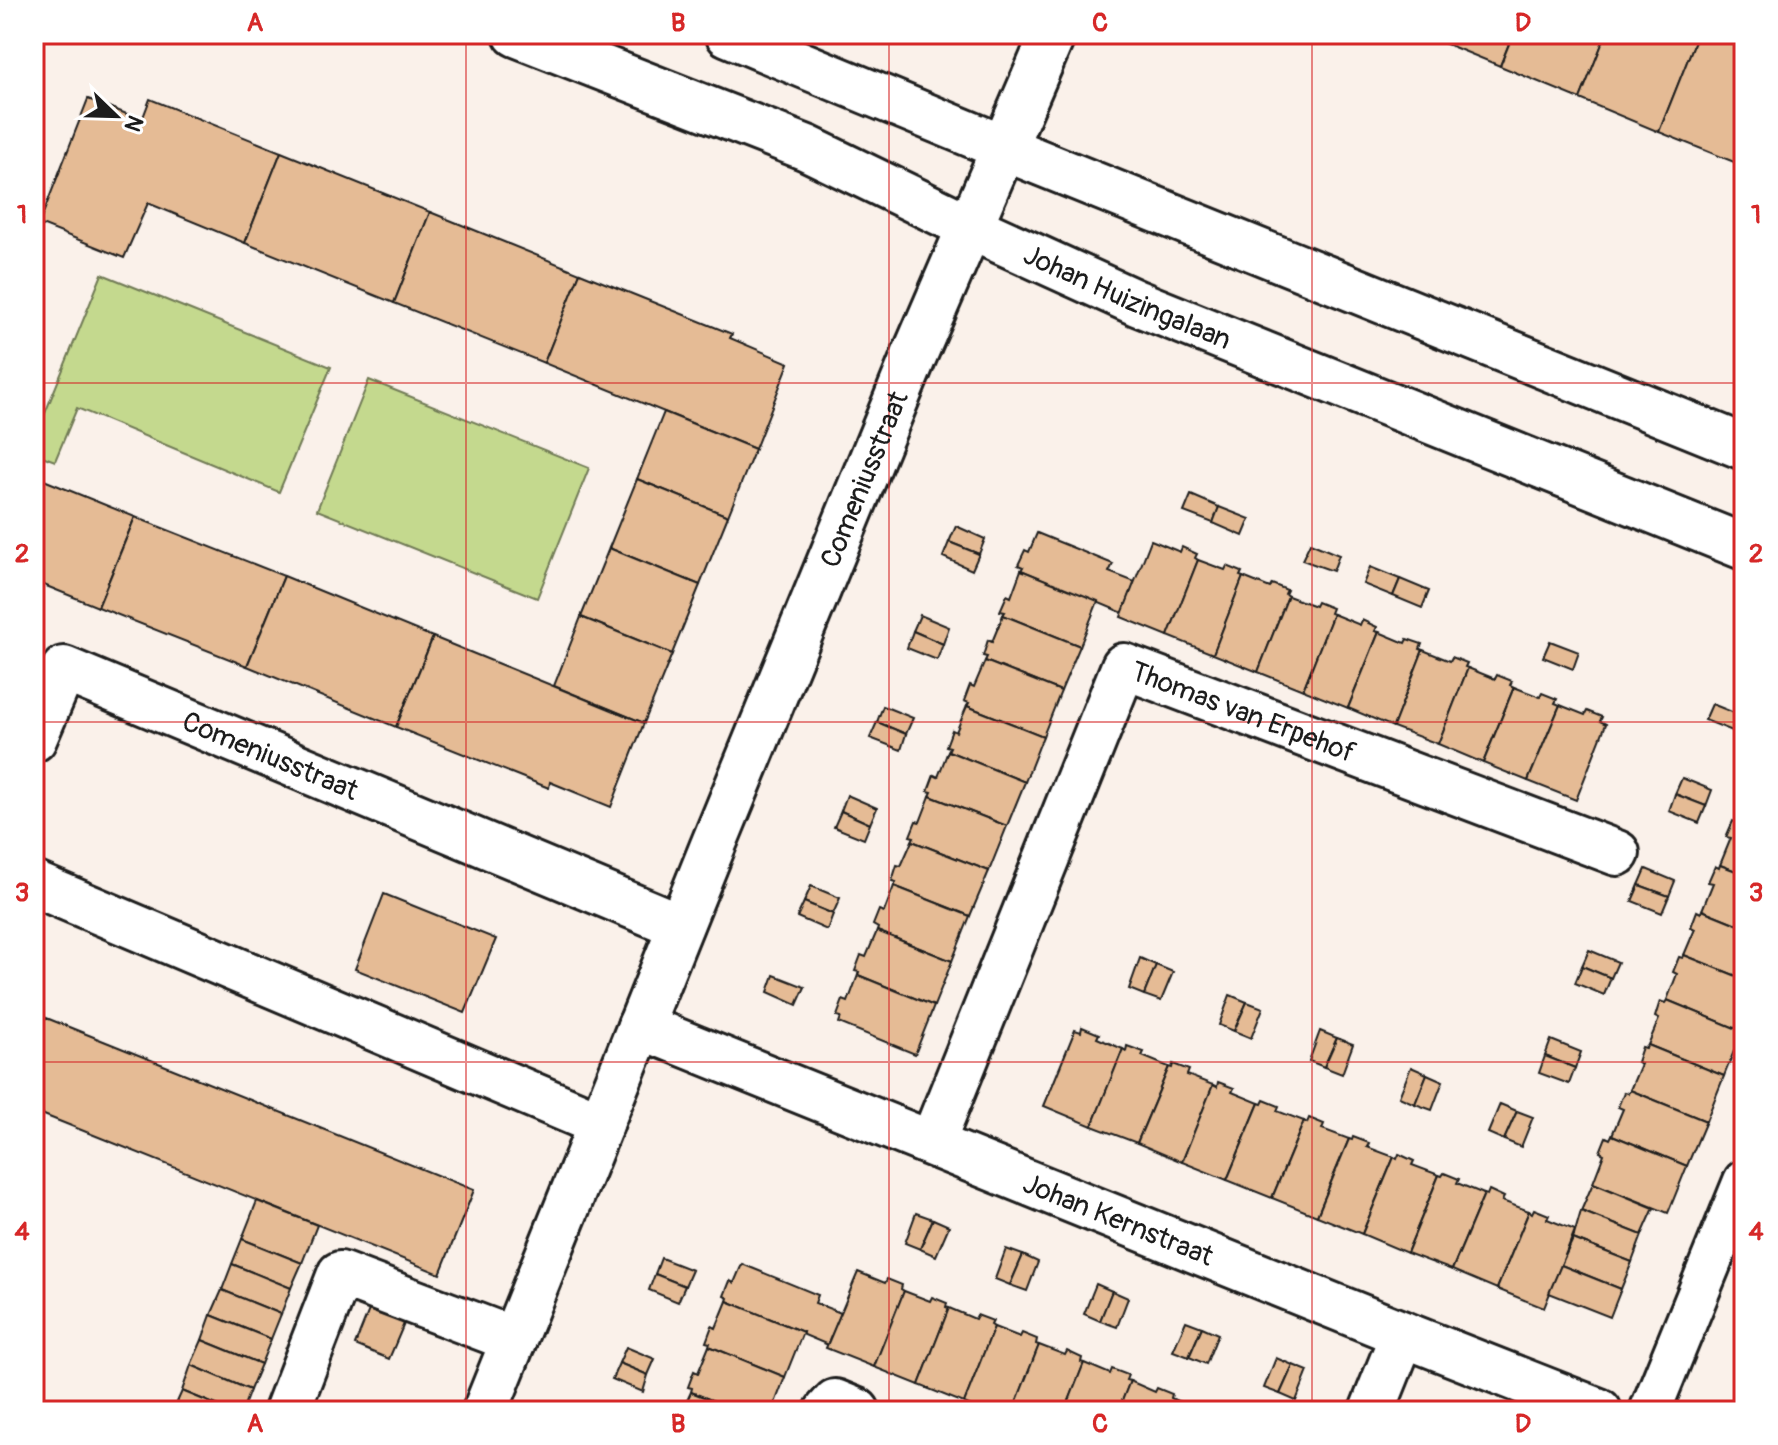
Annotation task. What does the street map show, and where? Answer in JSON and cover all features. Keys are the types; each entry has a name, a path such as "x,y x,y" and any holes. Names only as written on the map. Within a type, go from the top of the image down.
{"street":[{"name":"Johan Huizingalaan","path":"516,34 807,148 1137,303 1744,547"},
{"path":"728,34 1744,447"},
{"name":"Comeniusstraat","path":"485,1411 902,385 1053,34"},
{"name":"Thomas van Erpehof","path":"932,1143 1124,666 1617,853"},
{"name":"Comeniusstraat","path":"34,739 64,669 680,926"},
{"path":"34,884 601,1124"},
{"name":"Johan Kernstraat","path":"640,1026 1599,1411"},
{"path":"1650,1411 1744,1181"},
{"path":"287,1411 340,1274 514,1340"},
{"path":"1372,1411 1403,1334"},
{"path":"827,1411 835,1402 857,1411"}],"green space":[{"path":"102,274 331,367 279,492 77,408 55,461 34,453 34,440"},
{"path":"369,380 589,468 537,598 317,510"}],"building":[{"path":"1422,34 1513,34 1500,66"},
{"path":"1513,34 1606,34 1580,99 1500,66"},
{"path":"1606,34 1698,34 1659,132 1580,99"},
{"path":"1698,34 1715,34 1744,46 1744,151 1739,164 1659,132"},
{"path":"88,99 142,120 150,99 281,152 245,243 148,203 124,258 39,224"},
{"path":"281,152 430,212 394,303 245,243"},
{"path":"430,212 580,273 544,363 394,303"},
{"path":"580,273 732,334 730,338 789,363 755,449 544,363"},
{"path":"664,412 755,449 728,516 637,479"},
{"path":"34,476 135,517 98,607 34,581"},
{"path":"637,479 728,516 700,585 609,548"},
{"path":"1191,495 1219,507 1213,523 1184,512"},
{"path":"1219,507 1250,519 1243,536 1213,523"},
{"path":"135,517 284,576 247,666 98,607"},
{"path":"956,526 985,539 979,554 949,542"},
{"path":"1037,533 1113,564 1109,572 1135,582 1123,613 1021,570 1023,567 1018,565 1025,550 1029,552"},
{"path":"1151,540 1180,552 1182,547 1197,554 1195,558 1198,560 1168,636 1121,617"},
{"path":"949,542 979,554 972,570 943,557"},
{"path":"1310,543 1339,555 1333,571 1302,560"},
{"path":"609,548 700,585 672,654 581,617"},
{"path":"1198,560 1225,570 1227,566 1242,572 1240,576 1243,577 1213,654 1168,636"},
{"path":"1370,567 1400,579 1393,596 1363,584"},
{"path":"1021,570 1098,601 1080,646 1003,615 1005,612 1000,611 1007,595 1011,597"},
{"path":"284,576 433,637 396,727 247,666"},
{"path":"1243,577 1270,588 1272,584 1287,590 1285,594 1288,596 1258,672 1213,654"},
{"path":"1400,579 1429,591 1422,608 1393,596"},
{"path":"1288,596 1315,606 1317,602 1332,608 1330,613 1333,614 1303,690 1258,672"},
{"path":"1333,614 1360,625 1362,620 1377,627 1375,631 1379,632 1348,708 1303,690"},
{"path":"920,615 949,627 943,644 913,631"},
{"path":"1003,615 1080,646 1061,691 985,661 987,657 983,656 988,640 992,642"},
{"path":"581,617 672,654 644,723 554,686"},
{"path":"913,631 943,644 937,660 907,648"},
{"path":"1379,632 1405,643 1407,639 1422,644 1420,649 1423,650 1393,727 1348,708"},
{"path":"433,637 644,723 611,807 550,782 549,788 396,727"},
{"path":"1550,641 1579,652 1573,669 1543,657"},
{"path":"1423,650 1450,661 1452,657 1467,663 1465,667 1468,668 1438,744 1393,727"},
{"path":"985,661 1061,691 1043,736 967,706 969,703 964,701 970,685 974,687"},
{"path":"1468,668 1495,679 1497,675 1512,681 1510,685 1514,687 1483,763 1438,744"},
{"path":"1514,687 1540,697 1542,693 1557,699 1555,703 1560,705 1528,781 1483,763"},
{"path":"1712,704 1742,716 1735,732 1705,720"},
{"path":"1560,705 1585,715 1587,711 1602,717 1600,721 1606,724 1576,800 1528,781"},
{"path":"883,706 913,718 906,734 877,722"},
{"path":"967,706 1043,736 1025,782 948,751 950,747 946,746 952,730 956,732"},
{"path":"877,722 906,734 901,750 870,738"},
{"path":"948,751 1025,782 1007,826 930,796 932,792 928,791 934,775 938,777"},
{"path":"1682,778 1712,790 1706,806 1675,794"},
{"path":"1675,794 1706,806 1699,823 1669,811"},
{"path":"847,795 877,808 870,824 841,811"},
{"path":"930,796 1007,826 989,871 912,841 914,837 910,836 916,821 920,822"},
{"path":"841,811 870,824 864,839 834,827"},
{"path":"1738,820 1744,822 1744,874 1720,865 1731,838 1726,837 1733,821 1737,823"},
{"path":"912,841 989,871 970,916 894,886 896,882 892,881 897,865 901,866"},
{"path":"1720,865 1744,874 1744,927 1702,910 1713,883 1708,882 1715,866 1719,868"},
{"path":"1646,869 1675,881 1669,896 1639,885"},
{"path":"1639,885 1669,896 1662,913 1632,901"},
{"path":"811,886 840,898 833,914 804,902"},
{"path":"894,886 970,916 952,961 877,931 878,928 873,925 879,910 884,912"},
{"path":"384,894 496,939 465,1013 355,969"},
{"path":"804,902 833,914 827,930 797,917"},
{"path":"1702,910 1744,927 1744,979 1684,955 1695,929 1691,927 1697,911 1701,913"},
{"path":"877,931 952,961 934,1006 858,975 859,972 855,971 861,955 866,957"},
{"path":"1589,950 1618,962 1611,978 1582,966"},
{"path":"1684,955 1744,979 1742,1031 1667,1000 1677,974 1673,972 1679,957 1683,958"},
{"path":"1140,958 1156,965 1144,995 1129,989"},
{"path":"1156,965 1173,972 1161,1001 1144,995"},
{"path":"1582,966 1611,978 1604,995 1575,983"},
{"path":"774,975 805,987 797,1005 768,992"},
{"path":"858,975 934,1006 915,1054 839,1023 841,1017 837,1016 843,1000 848,1002"},
{"path":"1230,995 1247,1002 1234,1031 1219,1025"},
{"path":"1667,1000 1742,1031 1724,1076 1648,1045 1659,1019 1655,1017 1660,1001 1665,1003"},
{"path":"1247,1002 1263,1008 1251,1038 1234,1031"},
{"path":"34,1013 474,1190 440,1274 34,1111"},
{"path":"1082,1027 1099,1034 1097,1038 1123,1049 1092,1126 1044,1106 1075,1030 1081,1032"},
{"path":"1320,1031 1337,1038 1324,1067 1309,1061"},
{"path":"1337,1038 1353,1044 1342,1074 1324,1067"},
{"path":"1551,1040 1581,1052 1575,1068 1545,1056"},
{"path":"1648,1045 1724,1076 1706,1121 1630,1090 1641,1064 1637,1062 1642,1047"},
{"path":"1127,1046 1169,1067 1137,1143 1092,1126 1123,1049 1126,1051"},
{"path":"1545,1056 1575,1068 1569,1084 1539,1073"},
{"path":"1173,1064 1189,1070 1187,1075 1213,1085 1182,1162 1137,1143"},
{"path":"1411,1067 1427,1074 1415,1104 1399,1097"},
{"path":"1427,1074 1443,1081 1432,1110 1415,1104"},
{"path":"1218,1082 1234,1088 1232,1092 1259,1103 1227,1180 1182,1162 1213,1085 1217,1087"},
{"path":"1630,1090 1706,1121 1687,1166 1612,1135 1623,1109 1618,1107 1624,1092"},
{"path":"1264,1100 1279,1106 1277,1111 1304,1121 1272,1198 1227,1180 1259,1103 1262,1104"},
{"path":"1500,1104 1517,1111 1504,1140 1488,1133"},
{"path":"1517,1111 1533,1117 1521,1147 1504,1140"},
{"path":"1309,1118 1324,1124 1322,1129 1349,1139 1317,1216 1272,1198 1304,1121 1307,1123"},
{"path":"1612,1135 1687,1166 1668,1213 1593,1183 1604,1154 1600,1152 1606,1137 1610,1139"},
{"path":"1353,1137 1369,1143 1367,1147 1394,1157 1362,1234 1317,1216 1349,1139"},
{"path":"1399,1154 1414,1161 1412,1165 1439,1175 1407,1253 1362,1234 1394,1157 1397,1159"},
{"path":"1444,1173 1459,1179 1457,1183 1484,1194 1452,1270 1407,1253 1439,1175"},
{"path":"1593,1183 1654,1208 1642,1235 1581,1211"},
{"path":"1489,1190 1504,1197 1502,1201 1529,1211 1497,1289 1452,1270 1484,1194 1487,1195"},
{"path":"257,1201 317,1225 302,1263 242,1239"},
{"path":"1534,1209 1549,1215 1547,1219 1575,1230 1544,1308 1497,1289 1529,1211 1532,1213"},
{"path":"1581,1211 1642,1235 1632,1262 1573,1239"},
{"path":"916,1213 933,1219 920,1249 905,1243"},
{"path":"933,1219 949,1226 936,1256 920,1249"},
{"path":"242,1239 302,1263 291,1288 232,1264"},
{"path":"1573,1239 1632,1262 1621,1289 1561,1265"},
{"path":"1006,1249 1023,1255 1010,1285 995,1279"},
{"path":"1023,1255 1038,1262 1027,1291 1010,1285"},
{"path":"661,1258 692,1270 685,1286 655,1274"},
{"path":"232,1264 291,1288 281,1314 222,1290"},
{"path":"742,1264 818,1295 815,1303 841,1313 828,1345 727,1301 728,1298 724,1296 730,1281 734,1283"},
{"path":"1561,1265 1621,1289 1610,1317 1549,1293"},
{"path":"858,1272 885,1283 887,1279 902,1285 904,1291 874,1367 826,1348"},
{"path":"655,1274 685,1286 678,1302 649,1290"},
{"path":"1096,1284 1112,1291 1100,1321 1084,1314"},
{"path":"222,1290 281,1314 271,1339 211,1315"},
{"path":"904,1291 930,1301 932,1297 947,1303 946,1307 949,1308 919,1385 874,1367"},
{"path":"1112,1291 1128,1298 1117,1327 1100,1321"},
{"path":"727,1301 803,1332 785,1377 709,1346 710,1343 706,1342 712,1326 716,1328"},
{"path":"371,1305 406,1319 389,1359 355,1345"},
{"path":"949,1308 975,1319 977,1315 993,1321 991,1325 994,1327 964,1403 919,1385"},
{"path":"211,1315 271,1339 261,1364 202,1340"},
{"path":"1186,1321 1202,1327 1189,1357 1173,1351"},
{"path":"994,1327 1020,1337 1022,1333 1037,1339 1036,1344 1039,1345 1013,1411 983,1411 964,1403"},
{"path":"1202,1327 1218,1334 1206,1364 1189,1357"},
{"path":"202,1340 261,1364 250,1390 191,1365"},
{"path":"1039,1345 1065,1355 1067,1351 1082,1358 1081,1362 1084,1363 1065,1411 1013,1411"},
{"path":"709,1346 785,1377 772,1411 739,1411 691,1392 692,1388 688,1387 694,1371 698,1373"},
{"path":"626,1347 655,1359 648,1375 619,1363"},
{"path":"1276,1358 1293,1365 1280,1394 1264,1388"},
{"path":"619,1363 648,1375 643,1392 612,1379"},
{"path":"1084,1363 1110,1374 1112,1369 1128,1375 1126,1380 1130,1381 1118,1411 1065,1411"},
{"path":"191,1365 250,1390 242,1411 231,1411 182,1391"},
{"path":"1293,1365 1308,1371 1296,1401 1280,1394"},
{"path":"1130,1381 1155,1392 1157,1388 1172,1394 1171,1398 1175,1400 1170,1411 1118,1411"},
{"path":"182,1391 231,1411 173,1411"},
{"path":"691,1392 739,1411 682,1411"},
{"path":"1175,1400 1200,1410 1202,1406 1215,1411 1170,1411"}]}
